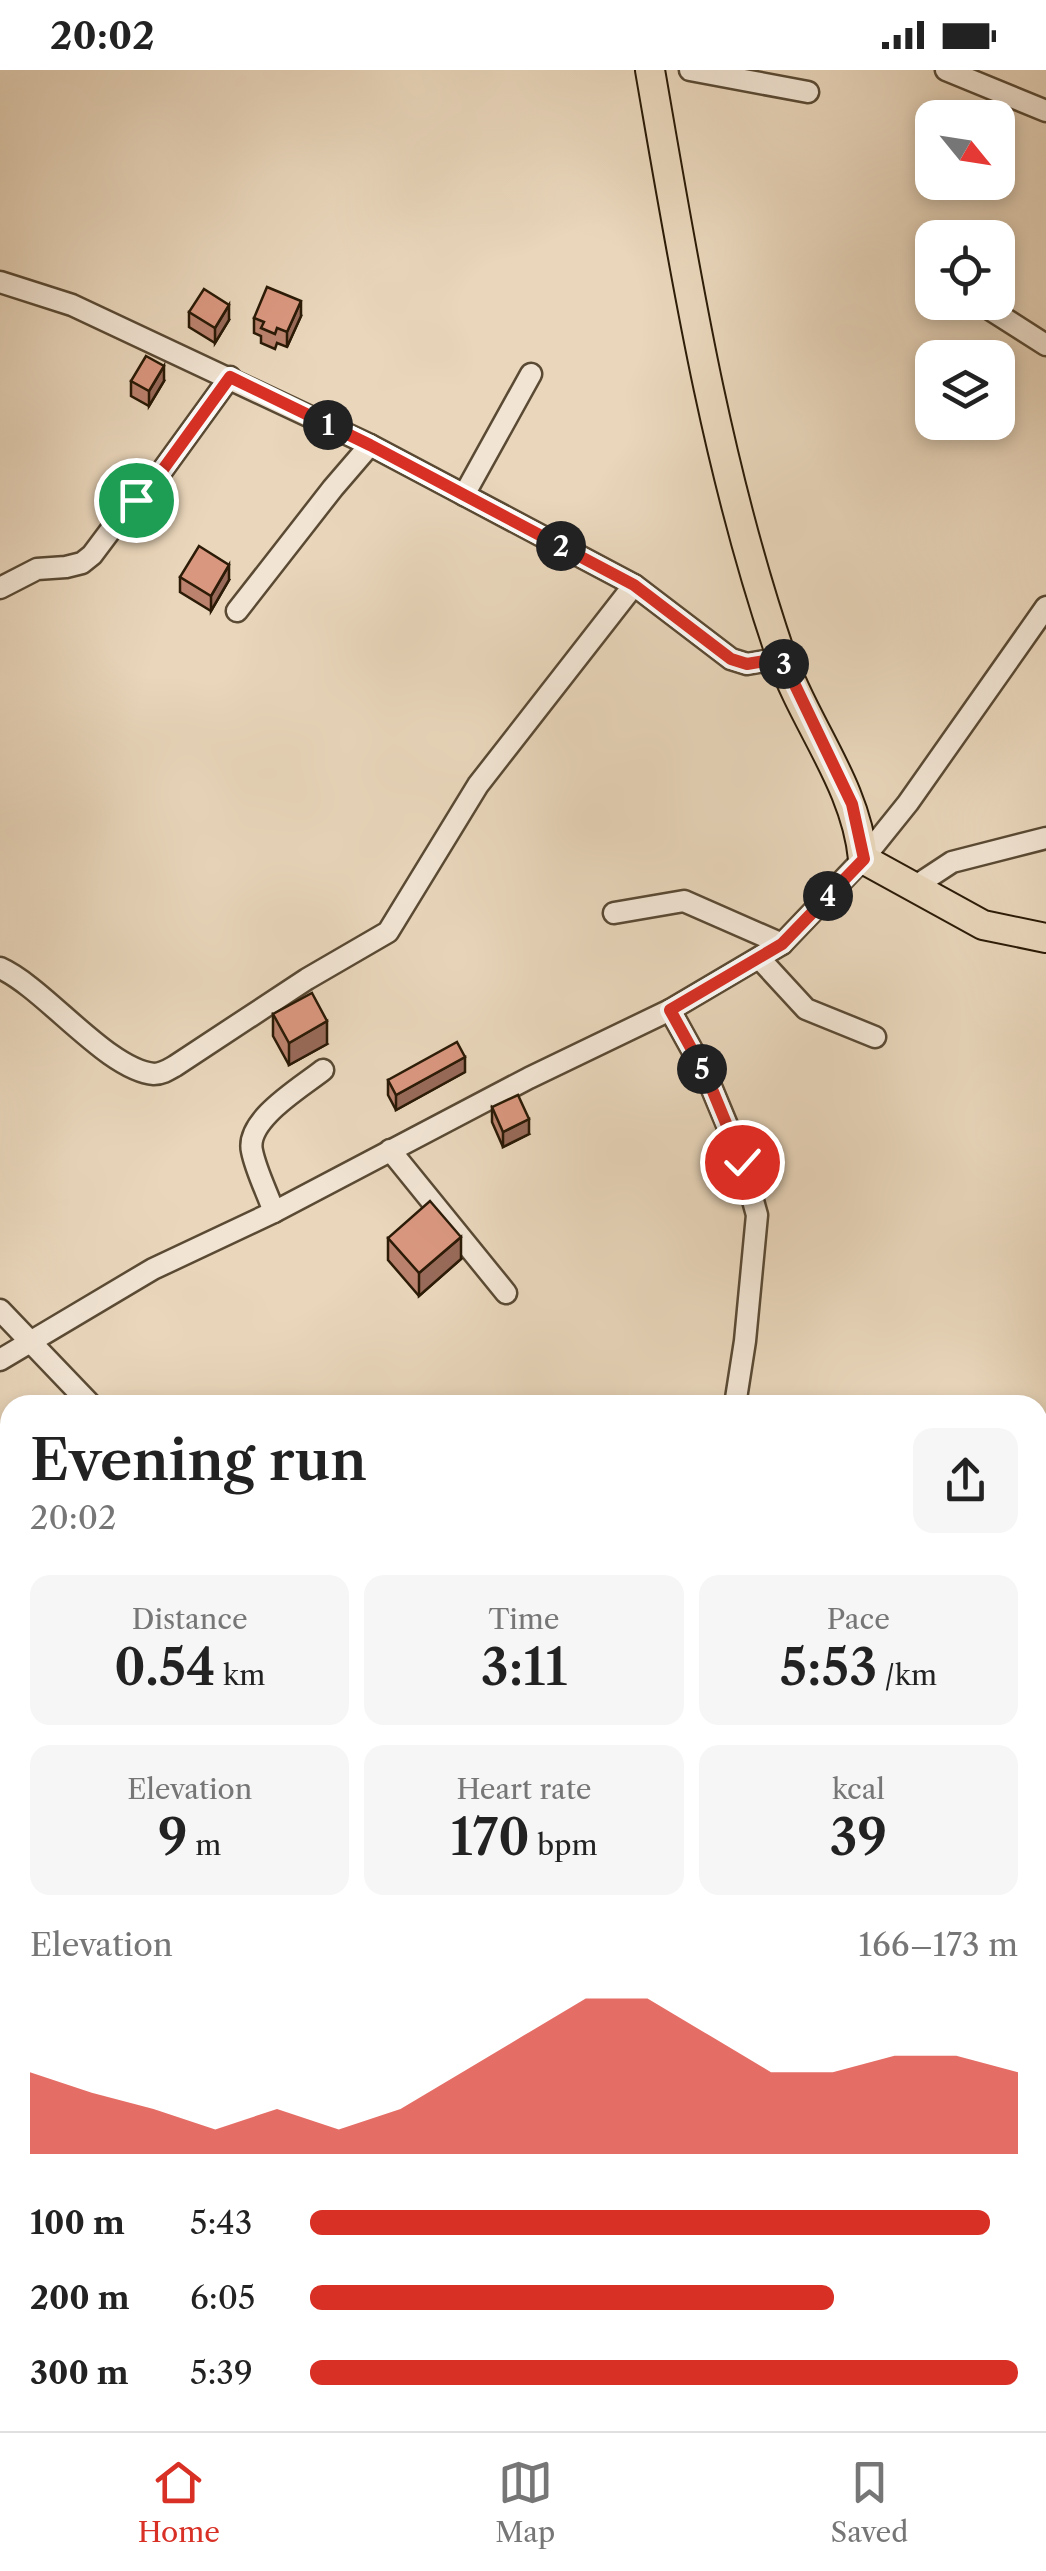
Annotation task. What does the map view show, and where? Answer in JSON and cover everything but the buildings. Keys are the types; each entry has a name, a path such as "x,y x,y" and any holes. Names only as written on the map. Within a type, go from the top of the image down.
{"main road":[{"path":"650,70 698,347 782,658 852,804 864,859 982,925 1046,938"}],"street":[{"path":"690,70 808,92"},
{"path":"946,70 1046,111"},
{"path":"0,282 72,305 370,445 634,585 731,659 747,664 782,658"},
{"path":"1007,320 1046,344"},
{"path":"464,495 531,374"},
{"path":"0,588 37,569 82,563 92,555 122,515 151,486 230,377"},
{"path":"238,611 370,445"},
{"path":"0,968 123,1062 160,1074 175,1066 293,988 388,932 478,785 634,585"},
{"path":"0,1360 152,1269 274,1212 670,1010 782,944 864,859 908,803 1046,608"},
{"path":"914,887 952,862 1046,838"},
{"path":"614,913 684,901 782,944"},
{"path":"760,959 806,1009 875,1036"},
{"path":"670,1010 714,1094 742,1162 757,1215 737,1395"},
{"path":"274,1212 250,1147 252,1132 265,1116 324,1070"},
{"path":"390,1150 506,1293"},
{"path":"0,1310 81,1395"}],"route":[{"path":"136,500 151,486 230,377 370,445 634,585 731,659 747,664 782,658 852,804 864,859 782,944 670,1010 707,1077 742,1162"}]}
